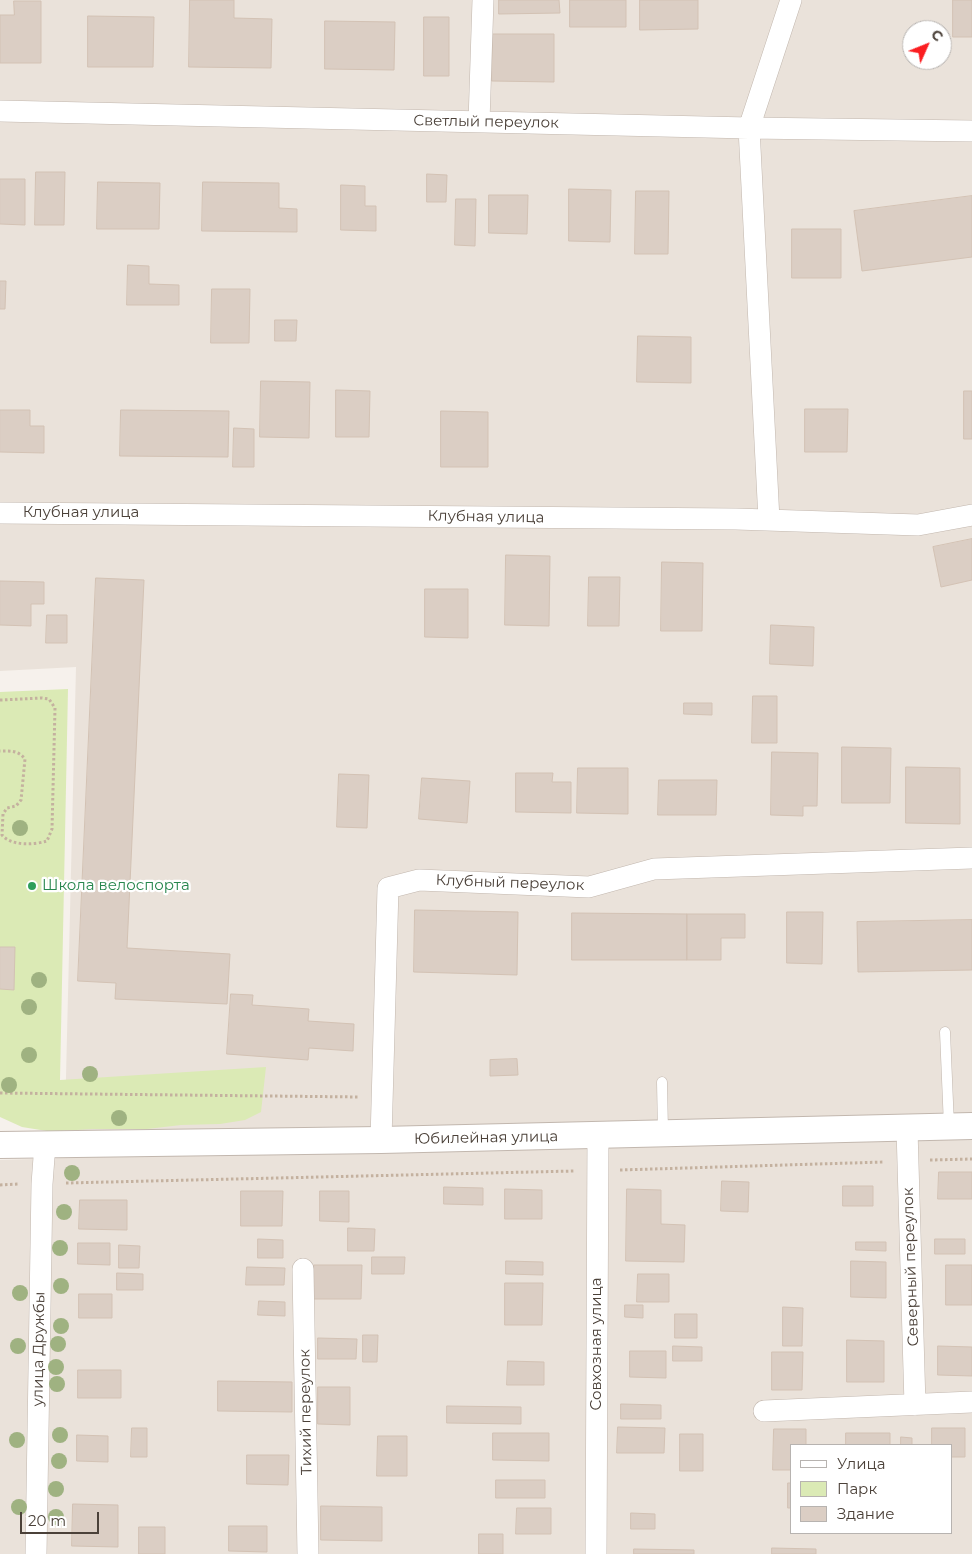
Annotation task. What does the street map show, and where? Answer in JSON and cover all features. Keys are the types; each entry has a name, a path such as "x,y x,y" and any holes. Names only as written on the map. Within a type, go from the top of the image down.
{"street":[{"path":"479,122 483,0"},
{"path":"769,520 749,128 791,0"},
{"name":"Светлый переулок","path":"0,111 749,128 972,131"},
{"name":"Клубная улица","path":"0,513 769,520 918,524 972,515"},
{"name":"Клубный переулок","path":"381,1140 388,888 419,880 589,887 654,869 972,858"},
{"name":"Юбилейная улица","path":"0,1145 381,1140 960,1127"},
{"name":"Северный переулок","path":"907,1129 915,1404"},
{"name":"Совхозная улица","path":"596,1554 598,1135"},
{"name":"улица Дружбы","path":"36,1554 44,1144"},
{"name":"Тихий переулок","path":"303,1270 308,1554"},
{"path":"764,1410 972,1402"}],"lane":[{"path":"946,1032 960,1127"},
{"path":"662,1082 662,1133"}],"path":[{"path":"0,700 42,698 49,699 56,708 52,830 47,841 40,843 13,843 2,835 3,814 7,808 20,804 25,759 15,751 0,751"},
{"path":"0,1094 382,1097"},
{"path":"0,1185 972,1159"}],"shaded area":[{"path":"0,0 972,0 972,1554 0,1554 0,1160 64,1158 76,667 0,671"}],"green space":[{"name":"Школа велоспорта","path":"68,689 60,1080 266,1067 261,1112 245,1120 220,1124 181,1125 147,1129 47,1131 22,1127 0,1117 0,692"}],"building":[{"path":"190,0 234,0 234,18 272,19 271,68 189,67"},
{"path":"499,0 559,0 560,13 499,14"},
{"path":"570,0 626,0 626,27 570,27"},
{"path":"640,0 698,0 698,29 640,30"},
{"path":"953,0 972,0 972,37 953,37"},
{"path":"14,1 41,1 41,63 0,63 0,15 14,15"},
{"path":"88,16 154,17 153,67 88,67"},
{"path":"424,17 449,17 449,76 424,76"},
{"path":"325,21 395,22 394,70 325,69"},
{"path":"493,34 554,34 554,82 492,81"},
{"path":"36,172 65,172 64,225 35,225"},
{"path":"427,174 447,175 446,202 427,202"},
{"path":"0,179 25,179 25,225 0,224"},
{"path":"98,182 160,183 159,229 97,229"},
{"path":"203,182 279,183 279,208 297,209 297,232 202,231"},
{"path":"341,185 365,186 365,206 376,206 376,231 341,230"},
{"path":"569,189 611,190 610,242 569,241"},
{"path":"636,191 669,191 668,254 635,254"},
{"path":"489,195 528,195 527,234 489,233"},
{"path":"972,196 972,257 862,271 854,211"},
{"path":"456,199 476,199 475,246 455,245"},
{"path":"792,229 841,229 841,278 792,278"},
{"path":"128,265 149,266 149,284 179,285 179,305 127,305"},
{"path":"0,281 6,281 5,309 0,309"},
{"path":"212,289 250,289 249,343 211,343"},
{"path":"275,320 297,320 296,341 275,341"},
{"path":"638,336 691,337 691,383 637,382"},
{"path":"261,381 310,382 309,438 260,437"},
{"path":"336,390 370,391 369,437 336,437"},
{"path":"964,391 972,391 972,439 964,439"},
{"path":"805,409 848,409 847,452 805,452"},
{"path":"0,410 30,410 30,426 44,426 44,453 0,452"},
{"path":"121,410 229,411 228,457 120,456"},
{"path":"441,411 488,412 488,467 441,467"},
{"path":"234,428 254,429 254,467 233,467"},
{"path":"972,539 972,580 941,587 933,547"},
{"path":"506,555 550,556 549,626 505,625"},
{"path":"662,562 703,563 702,631 661,631"},
{"path":"589,577 620,577 619,626 588,626"},
{"path":"96,578 144,580 127,948 230,954 227,1004 115,999 116,983 78,981"},
{"path":"0,581 44,582 44,604 31,604 31,626 0,625"},
{"path":"425,589 468,589 468,638 425,637"},
{"path":"47,615 67,615 67,643 46,643"},
{"path":"771,625 814,627 813,666 770,664"},
{"path":"753,696 777,696 777,743 752,743"},
{"path":"684,703 712,703 712,715 684,714"},
{"path":"842,747 891,748 890,803 842,803"},
{"path":"772,752 818,753 817,806 803,806 803,816 771,815"},
{"path":"906,767 960,768 960,824 906,823"},
{"path":"578,768 628,768 628,814 577,813"},
{"path":"516,773 553,773 552,782 571,782 571,813 516,812"},
{"path":"339,774 369,775 367,828 337,827"},
{"path":"422,778 470,781 467,823 419,819"},
{"path":"659,780 717,780 716,815 658,815"},
{"path":"415,910 518,912 517,975 414,972"},
{"path":"787,912 823,912 822,964 787,963"},
{"path":"572,913 687,914 687,960 572,960"},
{"path":"687,914 745,914 745,938 721,938 721,960 687,960"},
{"path":"972,920 972,970 858,972 857,922"},
{"path":"0,947 15,947 14,990 0,989"},
{"path":"231,994 253,995 252,1005 309,1009 308,1021 354,1024 353,1051 309,1048 308,1060 227,1054"},
{"path":"517,1059 518,1075 490,1076 490,1060"},
{"path":"939,1172 972,1172 972,1199 938,1199"},
{"path":"722,1181 749,1182 748,1212 721,1211"},
{"path":"843,1186 873,1186 873,1206 843,1206"},
{"path":"444,1187 483,1188 483,1205 444,1204"},
{"path":"505,1189 542,1190 542,1219 505,1219"},
{"path":"627,1189 661,1190 661,1224 685,1225 684,1262 626,1261"},
{"path":"241,1191 283,1191 282,1226 241,1226"},
{"path":"320,1191 349,1191 349,1222 320,1221"},
{"path":"80,1200 127,1200 127,1230 79,1229"},
{"path":"348,1228 375,1229 374,1251 348,1251"},
{"path":"258,1239 283,1240 283,1258 258,1258"},
{"path":"935,1239 965,1239 965,1254 935,1254"},
{"path":"856,1242 886,1242 886,1251 856,1250"},
{"path":"78,1243 110,1243 110,1265 78,1264"},
{"path":"119,1245 140,1246 139,1268 119,1268"},
{"path":"372,1257 405,1257 404,1274 372,1274"},
{"path":"506,1261 543,1262 543,1275 506,1274"},
{"path":"851,1261 886,1262 886,1298 851,1297"},
{"path":"314,1265 362,1265 361,1299 314,1299"},
{"path":"946,1265 972,1265 972,1305 946,1305"},
{"path":"247,1267 285,1268 284,1285 246,1285"},
{"path":"117,1273 143,1274 143,1290 117,1290"},
{"path":"638,1274 669,1274 669,1302 637,1302"},
{"path":"505,1283 543,1283 542,1325 505,1325"},
{"path":"79,1294 112,1294 112,1318 79,1318"},
{"path":"259,1301 285,1302 285,1316 258,1315"},
{"path":"625,1305 643,1305 643,1318 625,1317"},
{"path":"783,1307 803,1308 802,1346 783,1346"},
{"path":"675,1314 697,1314 697,1338 675,1338"},
{"path":"363,1335 378,1335 377,1362 363,1362"},
{"path":"318,1338 357,1339 356,1359 318,1359"},
{"path":"847,1340 884,1341 884,1382 847,1382"},
{"path":"673,1346 702,1347 702,1361 673,1361"},
{"path":"938,1346 972,1347 972,1376 938,1375"},
{"path":"630,1351 666,1351 666,1378 630,1377"},
{"path":"772,1352 803,1352 802,1390 772,1390"},
{"path":"508,1361 544,1362 544,1385 507,1385"},
{"path":"78,1370 121,1370 121,1398 78,1398"},
{"path":"218,1381 292,1382 292,1412 218,1411"},
{"path":"318,1387 350,1387 350,1425 318,1424"},
{"path":"621,1404 661,1405 661,1419 621,1419"},
{"path":"447,1406 521,1407 521,1424 447,1423"},
{"path":"618,1427 665,1428 664,1453 617,1453"},
{"path":"132,1428 147,1428 147,1457 131,1457"},
{"path":"932,1428 965,1428 965,1457 952,1457 952,1444 932,1444"},
{"path":"774,1429 806,1429 806,1444 790,1444 790,1470 773,1470"},
{"path":"493,1433 549,1433 549,1461 493,1460"},
{"path":"846,1433 890,1433 890,1444 846,1444"},
{"path":"680,1434 703,1434 703,1471 680,1471"},
{"path":"77,1435 108,1436 108,1462 77,1461"},
{"path":"378,1436 407,1436 407,1476 377,1476"},
{"path":"901,1437 912,1438 912,1444 901,1444"},
{"path":"247,1455 289,1455 288,1485 247,1484"},
{"path":"496,1480 545,1480 545,1498 496,1498"},
{"path":"788,1483 790,1483 790,1508 788,1508"},
{"path":"73,1504 118,1505 118,1547 72,1546"},
{"path":"321,1506 382,1507 382,1541 321,1540"},
{"path":"517,1508 551,1508 551,1534 516,1534"},
{"path":"631,1513 655,1514 655,1529 631,1529"},
{"path":"229,1526 267,1526 267,1552 229,1551"},
{"path":"139,1527 165,1527 165,1554 139,1554"},
{"path":"479,1534 503,1534 503,1554 479,1554"},
{"path":"772,1548 816,1549 816,1554 772,1554"},
{"path":"634,1549 694,1550 694,1554 634,1554"}],"place":[{"name":"Школа велоспорта","path":"32,886"}]}
